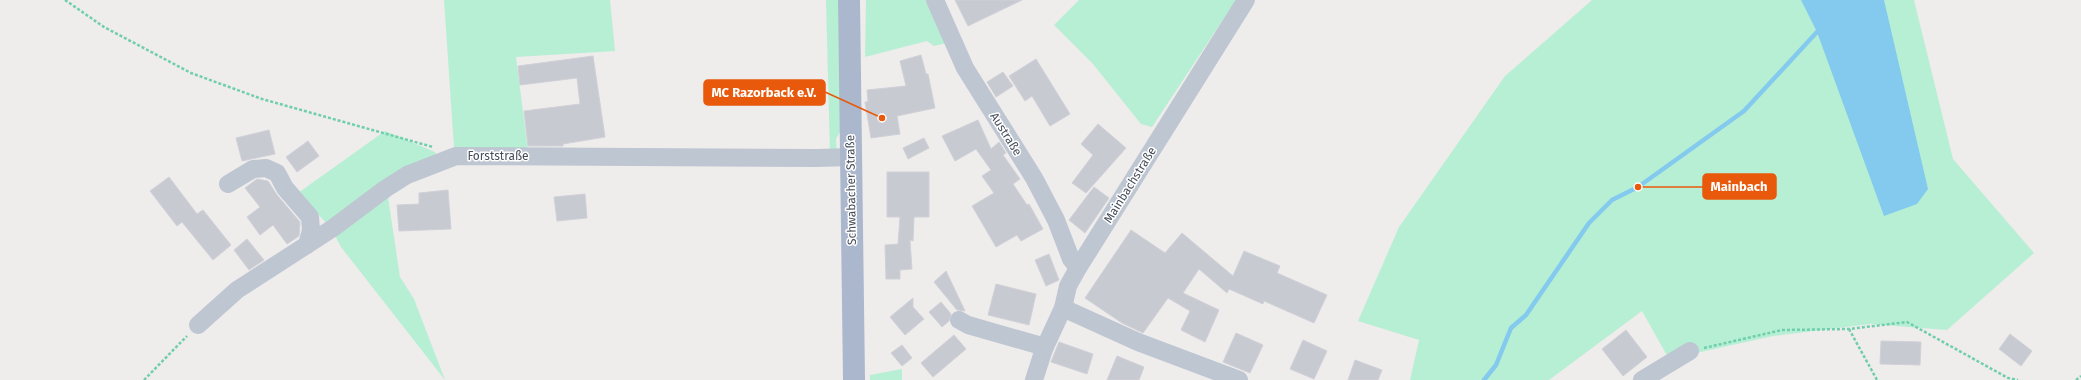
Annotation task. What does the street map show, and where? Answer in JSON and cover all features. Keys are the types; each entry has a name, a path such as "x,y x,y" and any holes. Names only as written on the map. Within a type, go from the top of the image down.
{"main road":[{"name":"Schwabacher Straße","path":"849,0 854,380"}],"street":[{"name":"Austraße","path":"935,0 965,68 1034,178 1056,220 1072,259 1078,268"},
{"name":"Mainbachstraße","path":"1034,380 1045,347 1063,308 1068,286 1078,268 1246,0"},
{"name":"Forststraße","path":"198,325 237,290 307,245 401,178 456,156 850,157"},
{"path":"228,184 252,169 266,168 277,173 285,188 310,217 310,230 307,245"},
{"path":"1063,308 1138,342 1200,373 1239,380"},
{"path":"959,320 968,325 1045,347"},
{"path":"1642,380 1690,351"}],"path":[{"path":"65,0 104,27 191,73 262,99 356,127 449,152 456,156"},
{"path":"1690,351 1782,330 1849,329 1907,322 2008,378 2018,380"},
{"path":"144,380 198,325"},
{"path":"1849,329 1877,380"},
{"path":"2076,380 2081,376"}],"green space":[{"path":"444,0 610,0 615,51 516,57 528,151 454,148"},
{"path":"826,0 838,0 841,130 836,139 837,157 830,153"},
{"path":"866,0 927,0 947,43 934,46 927,41 865,57"},
{"path":"1079,0 1236,0 1152,127 1141,124 1093,64 1054,25"},
{"path":"1592,0 1914,0 1953,159 2034,253 1947,330 1870,324 1773,336 1669,359 1642,311 1549,380 1410,380 1419,340 1358,321 1399,227 1505,76"},
{"path":"385,131 435,152 438,158 386,184 400,277 414,299 445,380 341,247 331,228 298,193"},
{"path":"902,369 902,380 870,380 870,375"}],"water":[{"path":"1801,0 1884,0 1928,189 1917,204 1884,216 1817,32"}],"building":[{"path":"955,0 1022,0 968,26"},
{"path":"921,55 926,74 928,74 935,108 897,116 900,134 871,138 865,102 868,102 867,90 906,86 900,61"},
{"path":"593,56 605,137 563,144 563,146 528,146 524,111 580,104 577,78 520,85 518,66"},
{"path":"1036,59 1070,114 1050,126 1032,96 1025,101 1009,76"},
{"path":"1003,72 1013,86 996,97 987,82"},
{"path":"978,120 991,149 999,142 1006,153 1003,155 1020,179 1013,184 1027,205 1029,204 1043,229 1021,241 1017,235 996,247 972,206 994,193 982,176 991,170 976,149 955,161 942,136"},
{"path":"1098,124 1126,148 1086,193 1072,183 1093,155 1081,144"},
{"path":"269,130 275,154 242,161 236,138"},
{"path":"924,138 929,148 908,159 903,148"},
{"path":"308,141 319,156 297,172 286,157"},
{"path":"887,172 929,172 929,217 914,217 913,241 910,240 912,269 900,270 900,279 886,279 885,245 898,244 900,217 887,217"},
{"path":"169,177 197,214 203,210 231,245 213,260 182,222 177,226 150,191"},
{"path":"257,179 268,181 277,195 300,222 299,236 287,244 273,225 260,235 247,217 260,207 245,188"},
{"path":"1094,187 1109,198 1085,233 1069,220"},
{"path":"448,190 451,229 399,231 397,205 419,204 419,193"},
{"path":"585,194 587,218 557,221 554,197"},
{"path":"1131,230 1165,253 1182,233 1233,276 1244,251 1280,266 1277,273 1327,295 1314,323 1264,301 1263,304 1229,289 1227,293 1199,269 1183,293 1219,310 1205,342 1181,330 1190,311 1168,298 1143,333 1122,323 1085,298"},
{"path":"247,239 264,260 249,270 234,250"},
{"path":"1049,254 1059,280 1046,286 1035,260"},
{"path":"946,271 965,311 957,310 934,282"},
{"path":"996,284 1036,294 1029,325 988,315"},
{"path":"913,298 913,307 924,319 905,335 890,317"},
{"path":"941,302 951,314 949,321 942,327 929,312"},
{"path":"1626,330 1647,357 1623,376 1602,349"},
{"path":"1236,333 1263,345 1250,373 1223,362"},
{"path":"2010,334 2032,351 2021,366 1999,349"},
{"path":"954,335 966,349 933,377 921,363"},
{"path":"1303,340 1327,351 1314,379 1290,369"},
{"path":"1881,341 1921,342 1920,365 1880,364"},
{"path":"1059,342 1093,354 1087,374 1051,362"},
{"path":"902,345 912,358 902,366 891,353"},
{"path":"1117,356 1144,367 1139,380 1107,380"},
{"path":"1355,360 1382,370 1378,380 1348,380"}],"waterway":[{"path":"1484,380 1496,365 1511,328 1526,315 1589,223 1612,200 1638,187 1744,111 1817,32"}],"place":[{"name":"MC Razorback e.V.","path":"882,118"},
{"name":"Mainbach","path":"1638,187"}]}
